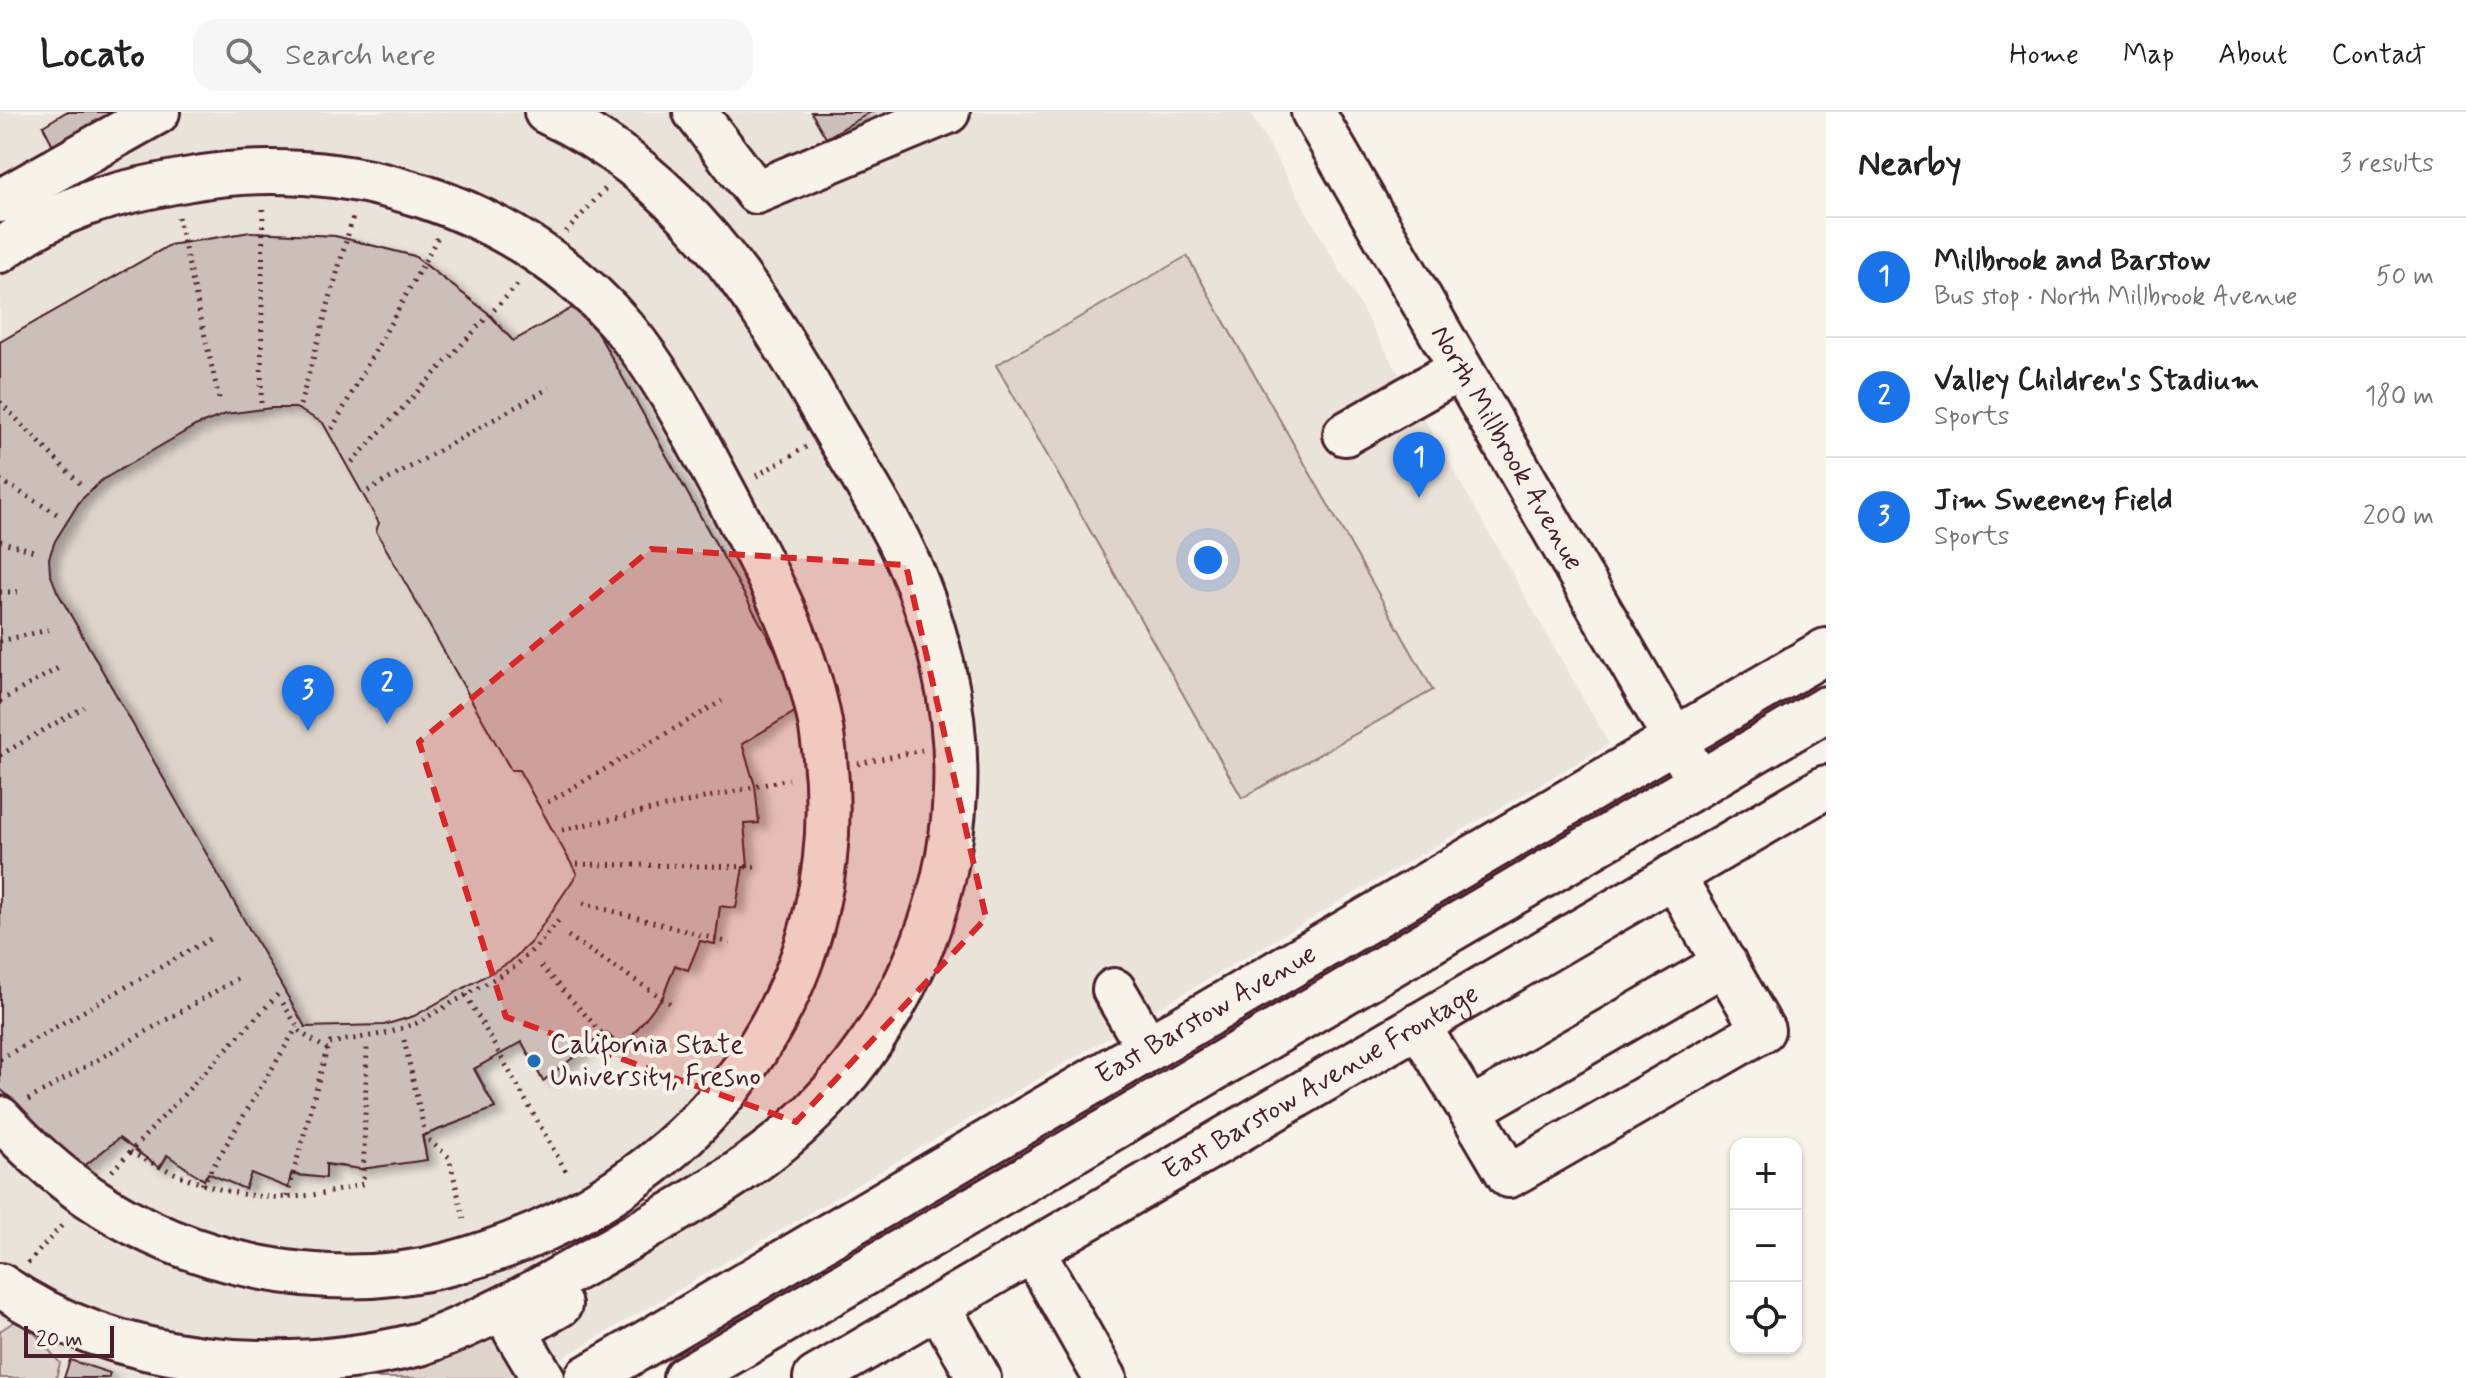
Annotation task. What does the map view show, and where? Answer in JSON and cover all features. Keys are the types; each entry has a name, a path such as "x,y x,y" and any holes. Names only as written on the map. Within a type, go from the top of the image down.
{"main road":[{"name":"East Barstow Avenue","path":"587,1378 1826,651"},
{"name":"East Barstow Avenue","path":"686,1378 1826,709"}],"street":[{"path":"9,209 158,112"},
{"path":"2,1286 76,1327 144,1351 204,1365 279,1369 347,1363 415,1346 475,1323 610,1249 734,1175 812,1114 863,1052 897,1003 936,901 949,845 955,794 954,743 938,644 914,577 898,539 774,328 695,219 630,162 588,133 546,112"},
{"path":"695,112 756,192"},
{"path":"695,219 948,112"},
{"name":"North Millbrook Avenue","path":"1313,112 1700,783"},
{"path":"9,209 94,201 222,173 264,171 319,174 363,181 454,208 487,222 544,256 604,307 669,390 770,579 785,614 820,721 826,771 822,890 807,947 769,1030 740,1075 702,1119 640,1175 587,1209 537,1234 435,1268 383,1275 332,1277 285,1273 241,1263 151,1232 88,1196 48,1165 13,1109"},
{"path":"1345,434 1460,369"},
{"name":"East Barstow Avenue Frontage","path":"815,1378 1826,787"},
{"path":"1418,1025 1509,1176 1763,1030 1673,876"},
{"path":"1470,1110 1725,963"},
{"path":"1114,990 1148,1048"},
{"path":"543,1378 515,1331 622,1270 587,1209"},
{"path":"1033,1251 1105,1378"},
{"path":"938,1306 979,1378"}],"path":[{"path":"352,462 630,162"},
{"path":"261,403 264,171"},
{"path":"300,405 363,181"},
{"path":"170,183 220,403"},
{"path":"332,429 454,208"},
{"path":"368,491 549,388"},
{"path":"0,402 81,485"},
{"path":"725,493 835,431"},
{"path":"0,480 57,514"},
{"path":"0,541 37,552"},
{"path":"0,592 24,592"},
{"path":"0,641 48,630"},
{"path":"0,701 62,666"},
{"path":"548,802 722,701"},
{"path":"0,755 84,707"},
{"path":"562,830 954,743"},
{"path":"577,864 761,867"},
{"path":"583,903 730,943"},
{"path":"287,1197 330,1043 388,1033 417,1023 513,968 560,919"},
{"path":"0,1059 215,936"},
{"path":"568,936 671,1004"},
{"path":"541,966 609,1041"},
{"path":"13,1109 242,976"},
{"path":"281,991 130,1152 174,1175 250,1197 287,1197 343,1190 363,1184 367,1048"},
{"path":"466,995 587,1209"},
{"path":"283,1003 297,1027 315,1044 327,1049"},
{"path":"202,1185 297,1027"},
{"path":"404,1040 426,1138 449,1157 474,1257"},
{"path":"2,1286 88,1196"}],"highlighted area":[{"path":"651,549 906,565 986,918 796,1122 506,1017 419,742"}],"shaded area":[{"name":"California State University, Fresno","path":"0,112 1250,112 1609,744 528,1378 0,1378"},
{"path":"251,232 335,236 414,256 488,313 513,341 581,303 806,705 742,744 755,786 759,823 744,824 748,867 743,867 736,908 720,906 715,944 700,941 688,970 675,966 663,996 622,1048 606,1032 543,1081 522,1042 475,1068 495,1108 423,1136 427,1160 361,1169 326,1165 326,1178 291,1175 288,1188 251,1173 245,1189 208,1173 204,1180 168,1155 160,1168 119,1138 72,1176 0,342 170,245"},
{"path":"1187,256 1433,690 1242,798 996,365"},
{"path":"21,1317 60,1363 56,1378 0,1378 0,1331"},
{"path":"496,1337 522,1378 316,1378 383,1370"}],"building":[{"path":"66,112 121,112 59,157 43,126"},
{"path":"811,112 871,112 826,138"},
{"path":"251,232 335,236 414,256 488,313 513,341 581,303 806,705 742,744 755,786 759,823 744,824 748,867 743,867 736,908 720,906 715,944 700,941 688,970 675,965 663,996 622,1048 606,1032 543,1081 522,1042 474,1069 495,1108 422,1136 427,1160 361,1169 326,1164 326,1178 291,1174 288,1188 251,1173 245,1189 208,1173 204,1180 167,1155 160,1168 119,1138 72,1176 18,1104 0,1089 0,342 170,245","holes":["296,408 323,423 379,523 376,531 511,770 519,770 577,874 531,942 510,962 414,1016 384,1025 305,1027 57,591 50,573 49,558 55,541 80,501 102,480 195,426 226,414"]},
{"path":"70,1360 110,1373 108,1378 64,1378"}],"place":[{"name":"Millbrook and Barstow","path":"1419,498"},
{"name":"Valley Children's Stadium","path":"387,724"},
{"name":"Jim Sweeney Field","path":"308,731"},
{"name":"California State University, Fresno","path":"534,1061"}]}
